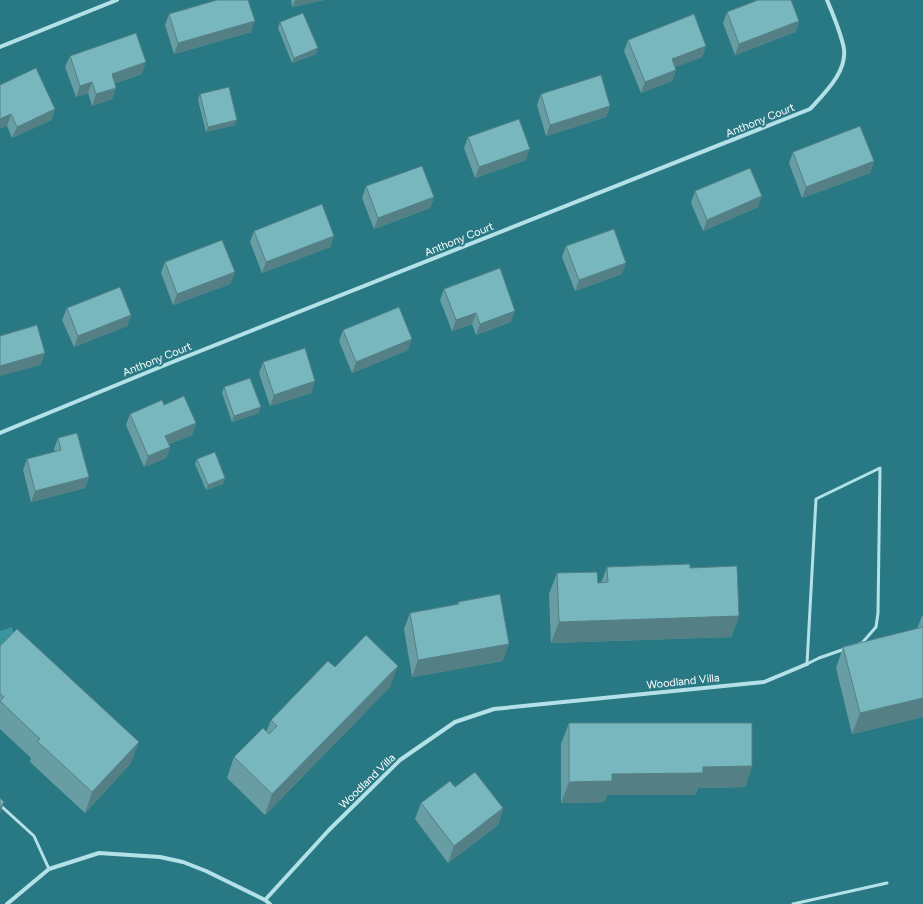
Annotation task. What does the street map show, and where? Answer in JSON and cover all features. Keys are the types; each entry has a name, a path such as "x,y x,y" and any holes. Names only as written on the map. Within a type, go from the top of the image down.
{"street":[{"path":"0,47 117,0"},
{"name":"Anthony Court","path":"0,433 185,357 810,109 830,87 843,64 844,45 827,0"},
{"name":"Woodland Villa","path":"265,900 329,830 400,760 455,722 494,709 764,682 807,664"},
{"path":"7,904 49,869 99,853 160,857 183,862 206,870 270,904"}],"lane":[{"path":"880,468 878,613 876,627 862,643 819,658 807,664 816,499 880,468"},
{"path":"0,805 34,836 49,869"},
{"path":"792,904 887,883"}],"shaded area":[{"path":"12,627 18,652 0,660 0,631"}],"building":[{"path":"217,0 248,0 255,21 178,43 169,14"},
{"path":"758,0 791,0 799,21 739,44 727,12"},
{"path":"303,13 318,48 294,58 280,22"},
{"path":"694,14 706,46 672,59 676,70 645,82 628,40"},
{"path":"136,33 146,62 112,74 116,88 96,94 92,82 80,86 70,56"},
{"path":"36,68 55,109 17,127 11,114 0,119 0,85"},
{"path":"601,75 610,106 550,125 541,94"},
{"path":"229,87 237,120 208,127 200,94"},
{"path":"519,119 530,149 479,167 468,137"},
{"path":"860,126 874,161 806,187 793,152"},
{"path":"422,166 434,197 378,218 366,186"},
{"path":"750,168 762,196 707,220 695,191"},
{"path":"322,204 334,236 266,262 254,231"},
{"path":"614,229 626,263 579,280 566,246"},
{"path":"222,240 235,272 177,294 165,262"},
{"path":"500,268 515,311 480,324 476,313 456,320 444,289"},
{"path":"120,287 131,315 78,336 67,308"},
{"path":"399,307 412,339 356,362 343,330"},
{"path":"37,325 45,353 0,366 0,336"},
{"path":"305,348 315,381 274,395 263,362"},
{"path":"250,378 261,407 234,416 224,387"},
{"path":"184,396 196,423 165,436 170,447 148,456 130,414 162,400 164,405"},
{"path":"77,433 89,477 35,491 27,459 61,450 58,438"},
{"path":"215,452 225,478 208,485 197,459"},
{"path":"690,564 690,568 737,566 739,616 559,622 557,573 597,572 598,583 608,582 607,567"},
{"path":"500,594 509,644 418,660 410,613 459,604 458,602"},
{"path":"923,627 923,698 860,713 843,647"},
{"path":"17,629 139,742 92,792 37,741 40,739 0,701 4,697 0,694 0,646"},
{"path":"366,635 398,666 272,794 234,757 263,728 269,734 277,726 271,720 328,661 335,667"},
{"path":"569,723 752,723 752,766 703,767 703,773 612,774 612,781 569,782"},
{"path":"475,772 503,808 454,846 421,803 450,781 455,787"},
{"path":"0,798 4,802 0,807"}]}
